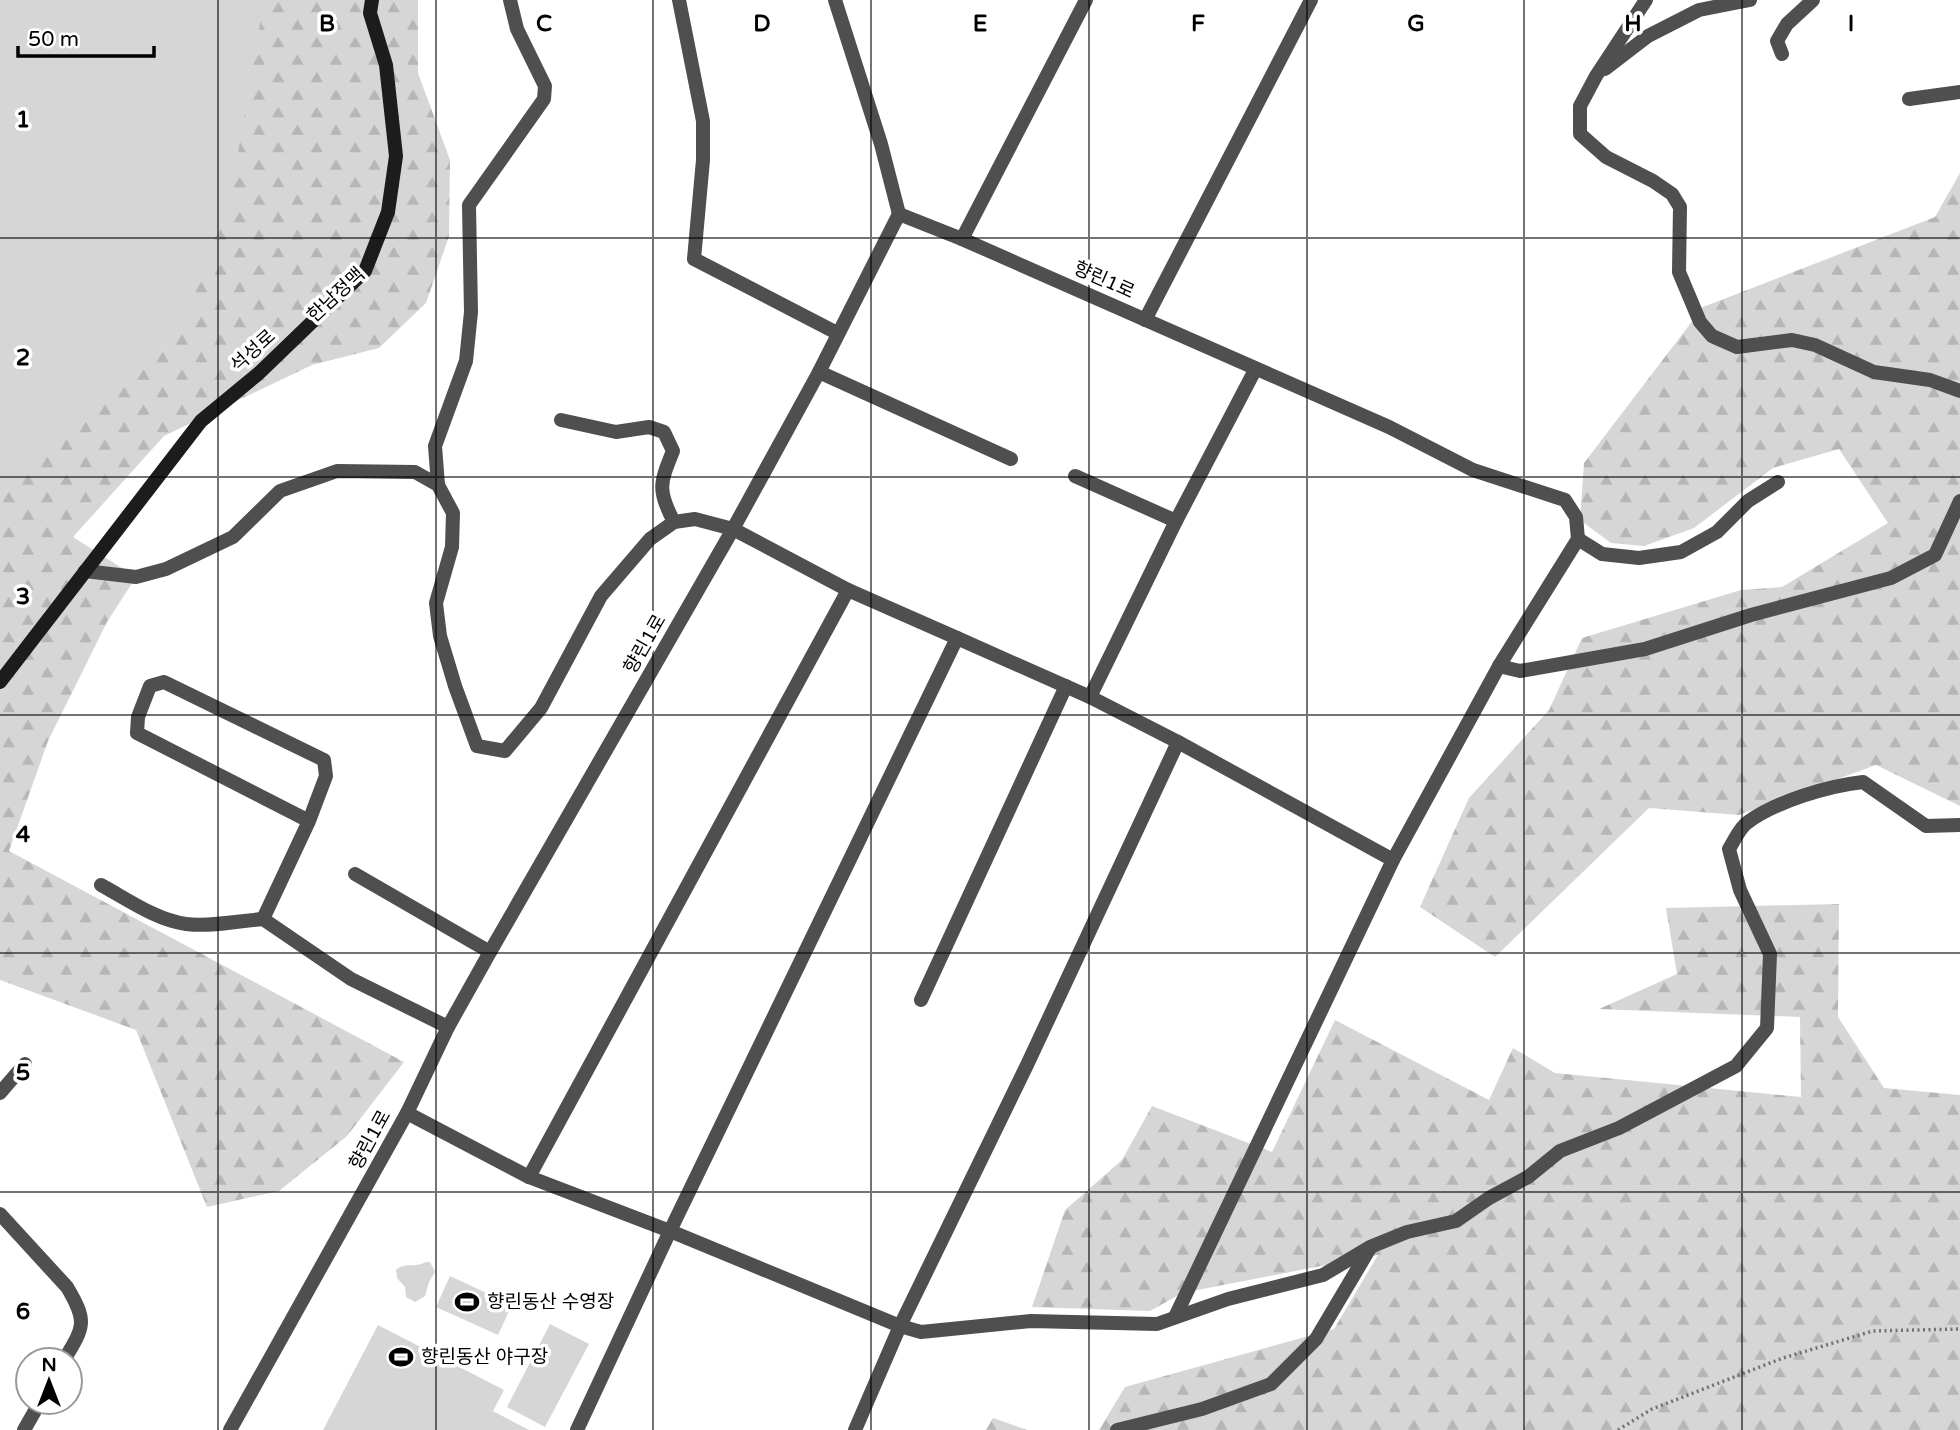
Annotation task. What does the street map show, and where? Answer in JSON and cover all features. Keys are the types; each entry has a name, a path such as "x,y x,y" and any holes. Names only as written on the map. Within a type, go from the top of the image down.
{"street":[{"name":"석성로","path":"0,682 201,421 258,374 365,271 388,212 396,156 386,65 370,13 372,0"},
{"path":"510,0 517,29 545,86 544,99 469,205 471,312 466,361 435,446 438,485 453,513 452,547 436,603 440,635 477,746 505,751 541,708 601,596 650,539 674,522 695,519 733,528 848,590 1090,696 1393,860"},
{"path":"679,0 703,121 703,160 694,259 837,333"},
{"path":"835,0 881,144 899,214"},
{"path":"962,239 1086,0"},
{"path":"1146,320 1311,0"},
{"path":"1646,0 1596,76 1580,106 1580,134 1606,156 1672,194 1680,207 1679,272 1700,321 1712,336 1737,347 1792,340 1815,345 1874,372 1930,380 1960,391"},
{"path":"1596,76 1648,36 1699,10 1750,0"},
{"path":"1782,54 1777,41 1787,24 1813,0"},
{"path":"1909,99 1960,92"},
{"name":"향린1로","path":"230,1430 407,1113 448,1027 733,528 818,372 899,214 962,239 1389,427 1473,470 1565,500 1576,517 1578,539"},
{"path":"1090,696 1176,521 1255,370"},
{"path":"818,372 1011,459"},
{"path":"561,420 616,432 649,427 664,432 673,451 663,475 661,490 674,522"},
{"path":"85,571 135,577 166,569 233,537 280,491 337,471 415,472 438,485"},
{"path":"1075,476 1176,521"},
{"path":"1175,1317 1393,860 1499,666 1578,539 1602,554 1639,558 1681,552 1717,531 1748,501 1778,482"},
{"path":"1499,666 1520,671 1645,649 1751,615 1891,578 1935,555 1960,501"},
{"path":"529,1177 848,590"},
{"path":"577,1430 670,1231 957,638"},
{"path":"264,919 309,821 326,776 324,760 164,682 150,686 138,716 137,733 309,821"},
{"path":"921,1000 1066,686"},
{"path":"855,1430 900,1326 1027,1065 1178,742"},
{"path":"407,1113 529,1177 670,1231 900,1326 921,1332 1031,1321 1157,1324 1228,1299 1323,1275 1370,1247 1407,1232 1456,1221 1489,1198 1528,1177 1560,1151 1619,1128 1735,1066 1767,1028 1770,954 1740,890 1729,849 1746,822 1779,806 1837,785 1863,782 1926,826 1960,825"},
{"path":"355,874 490,952"},
{"path":"100,886 167,919 186,924 264,919 351,978 448,1027"},
{"path":"0,1093 25,1064"},
{"path":"0,1214 67,1287 75,1301 81,1315 81,1331 72,1346"},
{"path":"1116,1430 1202,1409 1271,1384 1316,1339 1370,1247"}],"path":[{"path":"1618,1430 1652,1409 1796,1354 1873,1331 1960,1329"}],"green space":[{"path":"0,0 269,0 242,202 191,324 0,501"},
{"path":"264,0 418,0 418,73 450,160 449,236 426,303 379,348 312,365 164,436 73,537 136,577 107,622 48,741 9,851 404,1062 347,1136 279,1191 207,1207 136,1030 0,980 0,500 180,334 231,194"},
{"path":"1960,173 1960,806 1876,765 1739,815 1649,808 1495,957 1420,907 1469,798 1549,710 1582,638 1741,590 1782,587 1888,523 1839,449 1773,468 1694,528 1644,546 1611,543 1580,520 1584,463 1703,307 1935,217"},
{"path":"1839,904 1838,1017 1884,1088 1960,1095 1960,1430 1099,1430 1125,1387 1334,1329 1378,1255 1182,1293 1150,1311 1032,1307 1065,1210 1122,1160 1152,1106 1272,1152 1335,1020 1489,1100 1513,1048 1555,1073 1801,1097 1800,1017 1599,1009 1677,974 1666,908"},
{"path":"430,1262 435,1272 425,1296 415,1302 406,1297 405,1287 397,1278 396,1270"},
{"path":"450,1276 512,1305 498,1335 436,1307"},
{"path":"550,1324 589,1344 545,1427 507,1407"},
{"name":"향린동산 야구장","path":"378,1325 504,1390 493,1411 529,1430 323,1430"},
{"path":"993,1418 1027,1430 986,1430"}],"place":[{"name":"향린동산 수영장","path":"467,1302"},
{"name":"향린동산 야구장","path":"401,1357"}]}
